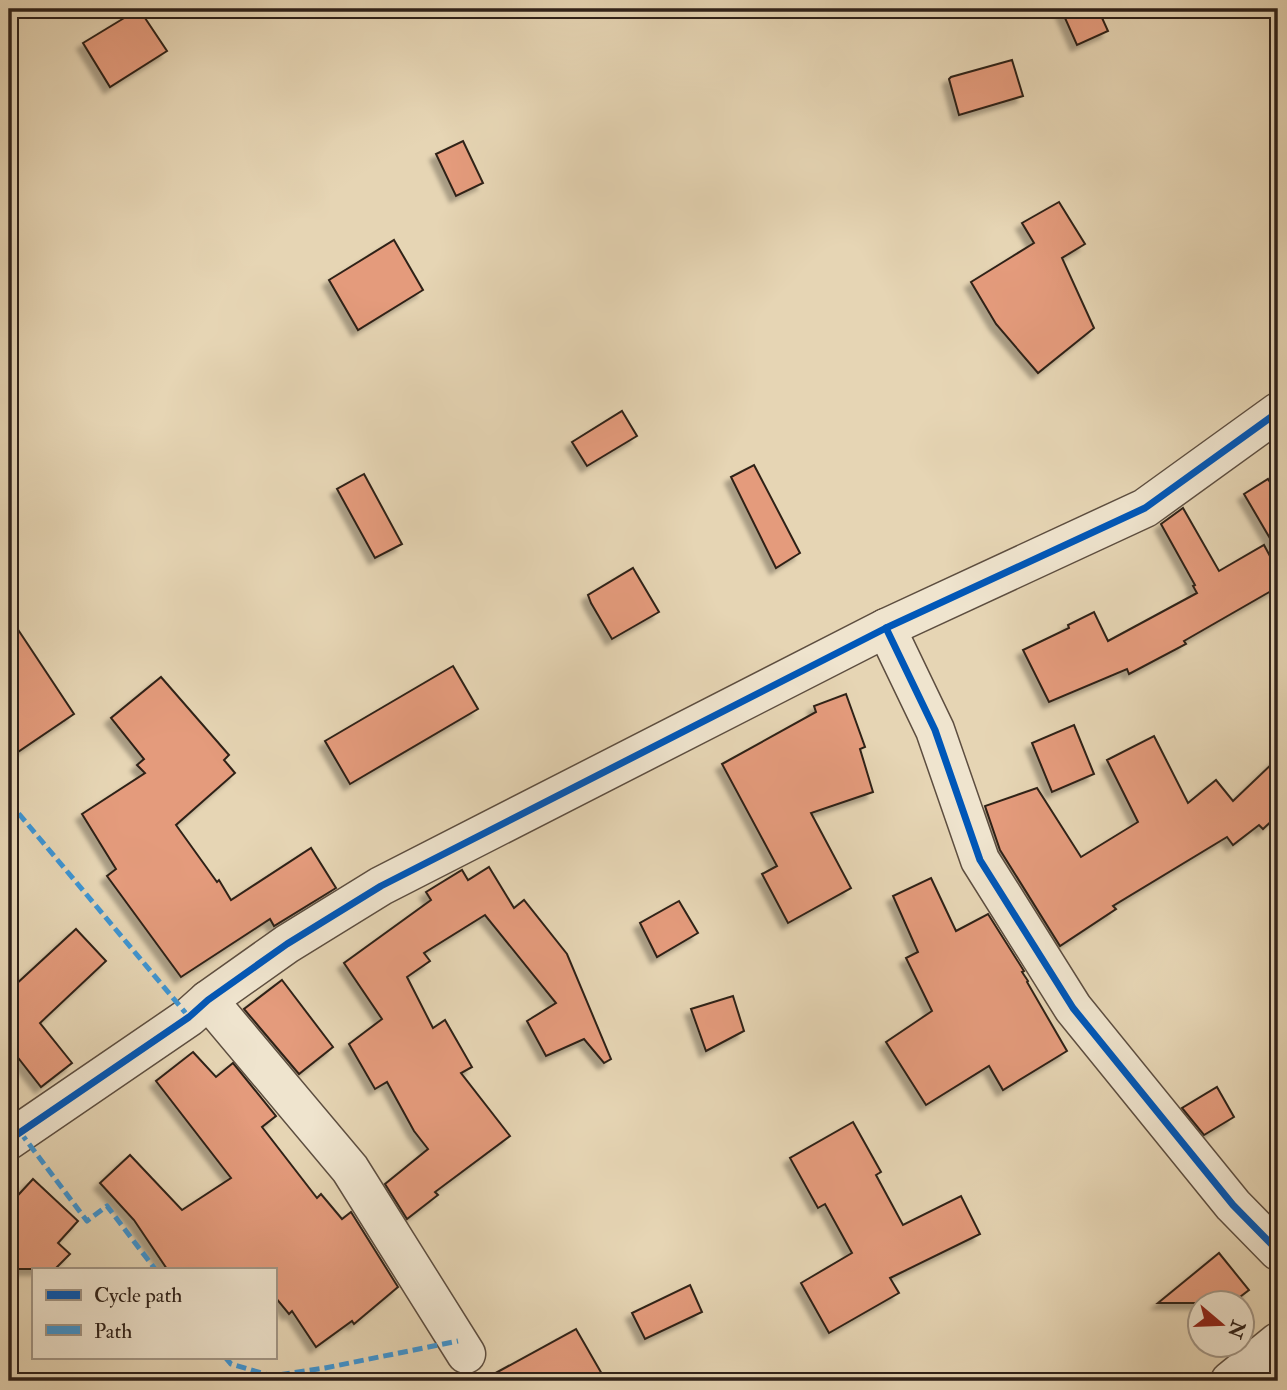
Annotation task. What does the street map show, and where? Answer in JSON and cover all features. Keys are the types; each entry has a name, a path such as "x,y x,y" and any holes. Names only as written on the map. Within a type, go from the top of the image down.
{"street":[{"path":"9,1139 188,1017 287,944 381,886 886,628 1145,508 1278,412"},
{"path":"886,628 934,730 980,860 1073,1008 1233,1205 1278,1251"},
{"path":"208,1000 350,1169 466,1354"},
{"path":"1230,1381 1278,1342"}],"building":[{"path":"139,9 167,51 110,87 83,43"},
{"path":"1061,9 1098,9 1108,31 1077,45"},
{"path":"1012,60 1023,96 959,115 949,79"},
{"path":"463,141 483,183 456,196 436,154"},
{"path":"1059,202 1085,244 1062,258 1094,328 1038,373 996,324 971,282 1034,243 1022,223"},
{"path":"394,240 423,290 358,330 329,280"},
{"path":"622,411 637,436 587,466 572,442"},
{"path":"754,465 800,553 776,568 731,477"},
{"path":"364,474 402,544 375,558 337,489"},
{"path":"1268,479 1278,495 1278,552 1244,494"},
{"path":"1183,508 1219,571 1264,545 1278,571 1278,587 1184,641 1186,644 1129,674 1127,669 1049,702 1023,650 1069,628 1068,625 1094,612 1108,641 1197,593 1161,524"},
{"path":"633,568 659,612 612,639 588,595"},
{"path":"9,616 74,714 9,758"},
{"path":"453,666 478,709 350,784 325,741"},
{"path":"161,677 229,755 224,760 235,773 176,825 217,882 219,880 231,900 311,848 336,888 274,926 270,919 181,977 107,876 116,869 82,814 145,773 137,765 144,759 111,718"},
{"path":"846,694 865,747 860,749 873,792 811,813 851,888 788,923 762,874 777,866 722,764 816,712 814,706"},
{"path":"1074,725 1094,774 1052,792 1032,743"},
{"path":"1154,736 1188,803 1216,780 1233,801 1278,758 1278,815 1263,829 1259,825 1233,845 1227,837 1113,906 1116,909 1060,946 1000,850 985,806 1037,788 1081,857 1138,822 1107,760"},
{"path":"489,867 514,908 524,900 567,954 611,1059 604,1063 584,1039 546,1056 527,1021 556,1003 485,915 424,953 430,961 407,977 433,1028 445,1020 472,1067 461,1073 510,1136 435,1192 438,1195 407,1219 385,1184 428,1149 414,1131 387,1082 375,1089 349,1044 382,1019 344,963 431,900 426,892 462,870 468,880"},
{"path":"931,878 956,931 988,914 1024,971 1022,972 1027,982 1067,1051 1003,1090 989,1066 926,1105 886,1042 932,1011 906,958 918,952 893,896"},
{"path":"679,901 698,933 657,957 640,923"},
{"path":"76,929 106,961 40,1023 72,1063 41,1087 12,1050 9,1052 9,982 13,987"},
{"path":"282,980 333,1047 299,1074 244,1009"},
{"path":"733,996 744,1031 706,1051 691,1009"},
{"path":"193,1052 216,1077 233,1063 276,1116 262,1127 317,1198 321,1194 342,1219 351,1212 398,1287 354,1324 352,1321 316,1347 292,1311 289,1314 276,1298 276,1268 166,1268 134,1220 100,1183 130,1155 182,1210 231,1178 156,1081"},
{"path":"1217,1087 1234,1117 1204,1135 1182,1108"},
{"path":"853,1122 881,1172 876,1175 903,1225 961,1196 980,1234 890,1278 899,1293 829,1333 801,1283 852,1253 825,1204 818,1208 790,1158"},
{"path":"33,1179 78,1221 58,1243 70,1254 56,1268 9,1269 9,1205"},
{"path":"1219,1253 1247,1288 1186,1288 1186,1303 1158,1303"},
{"path":"690,1285 702,1312 645,1339 632,1313"},
{"path":"576,1329 606,1381 481,1381"}],"marked path":[{"path":"9,802 189,1017"},
{"path":"20,1132 87,1221 107,1206 154,1268"},
{"path":"226,1358 231,1364 272,1376 458,1341"}],"cycle path":[{"path":"9,1140 189,1017 208,1000 287,944 381,886 886,628 1145,508 1278,412"},
{"path":"886,628 935,730 980,860 1073,1008 1233,1205 1278,1251"}]}
